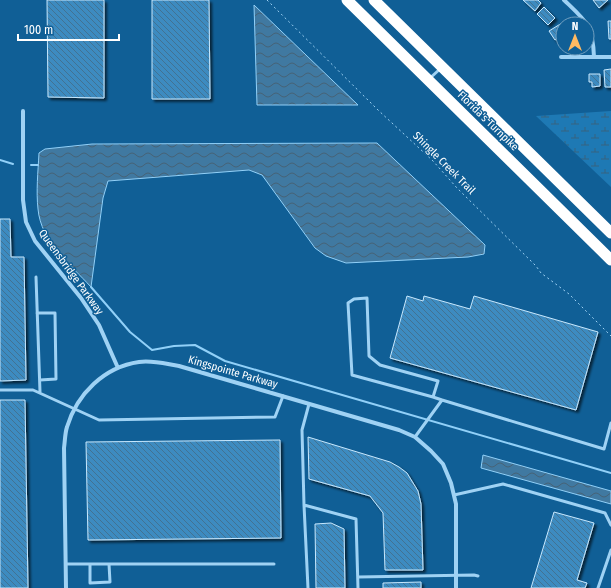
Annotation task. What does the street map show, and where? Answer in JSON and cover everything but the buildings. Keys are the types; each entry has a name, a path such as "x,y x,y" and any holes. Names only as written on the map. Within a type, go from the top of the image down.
{"highway":[{"name":"Florida's Turnpike","path":"346,0 611,260"},
{"name":"Florida's Turnpike","path":"374,0 611,233"}],"street":[{"path":"564,0 585,20 591,31 594,57"},
{"path":"561,58 611,56"},
{"name":"Queensbridge Parkway","path":"22,110 22,200 26,222 34,240 81,298 99,325 118,368"},
{"name":"Kingspointe Parkway","path":"66,588 64,448 67,428 74,408 83,394 99,379 118,368 139,362 158,362 179,366 399,430 416,437 443,464 451,483 456,504 456,588"}],"lane":[{"path":"428,80 442,67"},
{"path":"36,277 40,392"},
{"path":"433,397 438,381 380,365 369,356 367,298 354,299 348,302 352,375 433,397 604,449 611,424"},
{"path":"37,313 55,313 56,379 40,380"},
{"path":"0,390 33,390 40,392 99,420 275,417 283,396"},
{"path":"416,437 442,400"},
{"path":"308,588 302,430 309,404"},
{"path":"454,495 503,484 605,513 611,525"},
{"path":"304,505 356,519 358,588"},
{"path":"598,588 611,550"},
{"path":"66,564 274,564"},
{"path":"90,564 90,583 110,582 109,564"},
{"path":"358,577 478,576"}],"path":[{"name":"Shingle Creek Trail","path":"268,0 378,110 433,161 457,188 527,256 541,273 569,294 611,336"}],"green space":[{"path":"611,111 611,187 536,116"}],"water":[{"path":"254,5 358,105 257,105"},
{"path":"377,143 485,245 484,254 468,257 346,263 326,256 315,248 262,175 249,170 108,181 103,198 91,287 58,252 40,221 37,181 39,153 45,149 92,144"},
{"path":"483,455 611,491 611,504 481,468"}],"waterway":[{"path":"0,160 13,164"},
{"path":"31,165 38,165"},
{"path":"91,287 130,332 152,350 174,346 195,345 225,361 611,473"}]}
